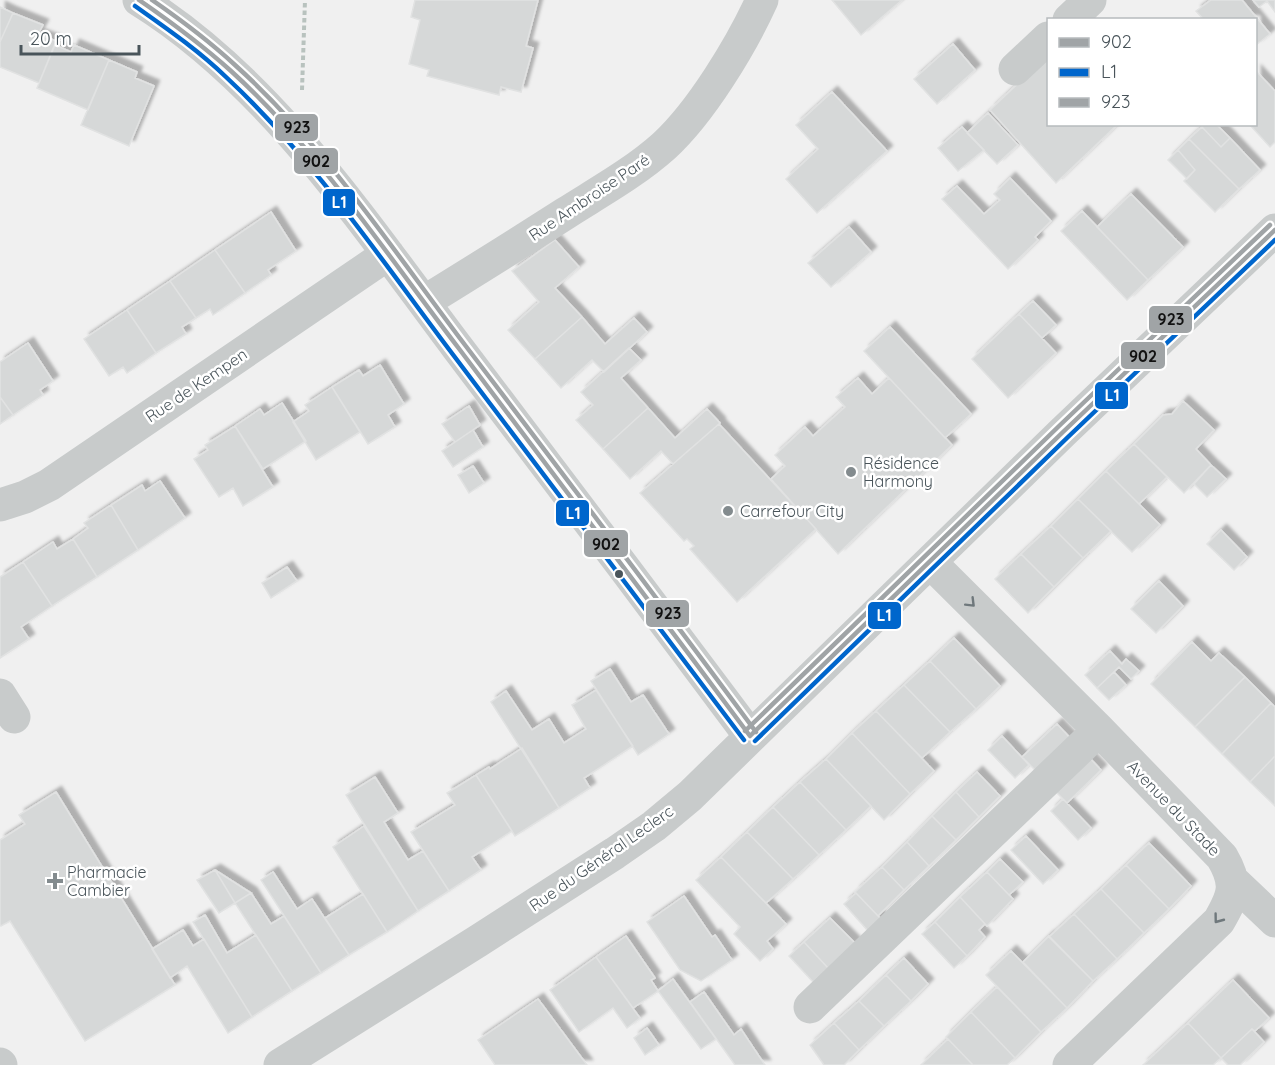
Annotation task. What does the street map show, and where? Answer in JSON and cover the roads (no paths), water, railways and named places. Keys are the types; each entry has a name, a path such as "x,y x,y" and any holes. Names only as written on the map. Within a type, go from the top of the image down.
{"street":[{"path":"139,0 188,36 238,78 301,145 388,254 750,736"},
{"name":"Rue Ambroise Paré","path":"424,302 617,181 664,146 694,112 722,72 750,28 762,0"},
{"path":"1071,18 1090,0"},
{"path":"1015,69 1047,39"},
{"name":"Rue du Général Leclerc","path":"279,1065 615,853 654,826 690,796 1275,230"},
{"name":"Rue de Kempen","path":"0,505 25,497 49,485 388,254"},
{"name":"Avenue du Stade","path":"930,562 1099,730 1222,857 1234,882 1275,921"},
{"path":"810,1007 1099,730"},
{"path":"1069,1065 1219,921 1232,895 1234,882"}],"place":[{"name":"Résidence Harmony","path":"851,472"},
{"name":"Carrefour City","path":"728,511"},
{"name":"Pharmacie Cambier","path":"55,881"}]}
